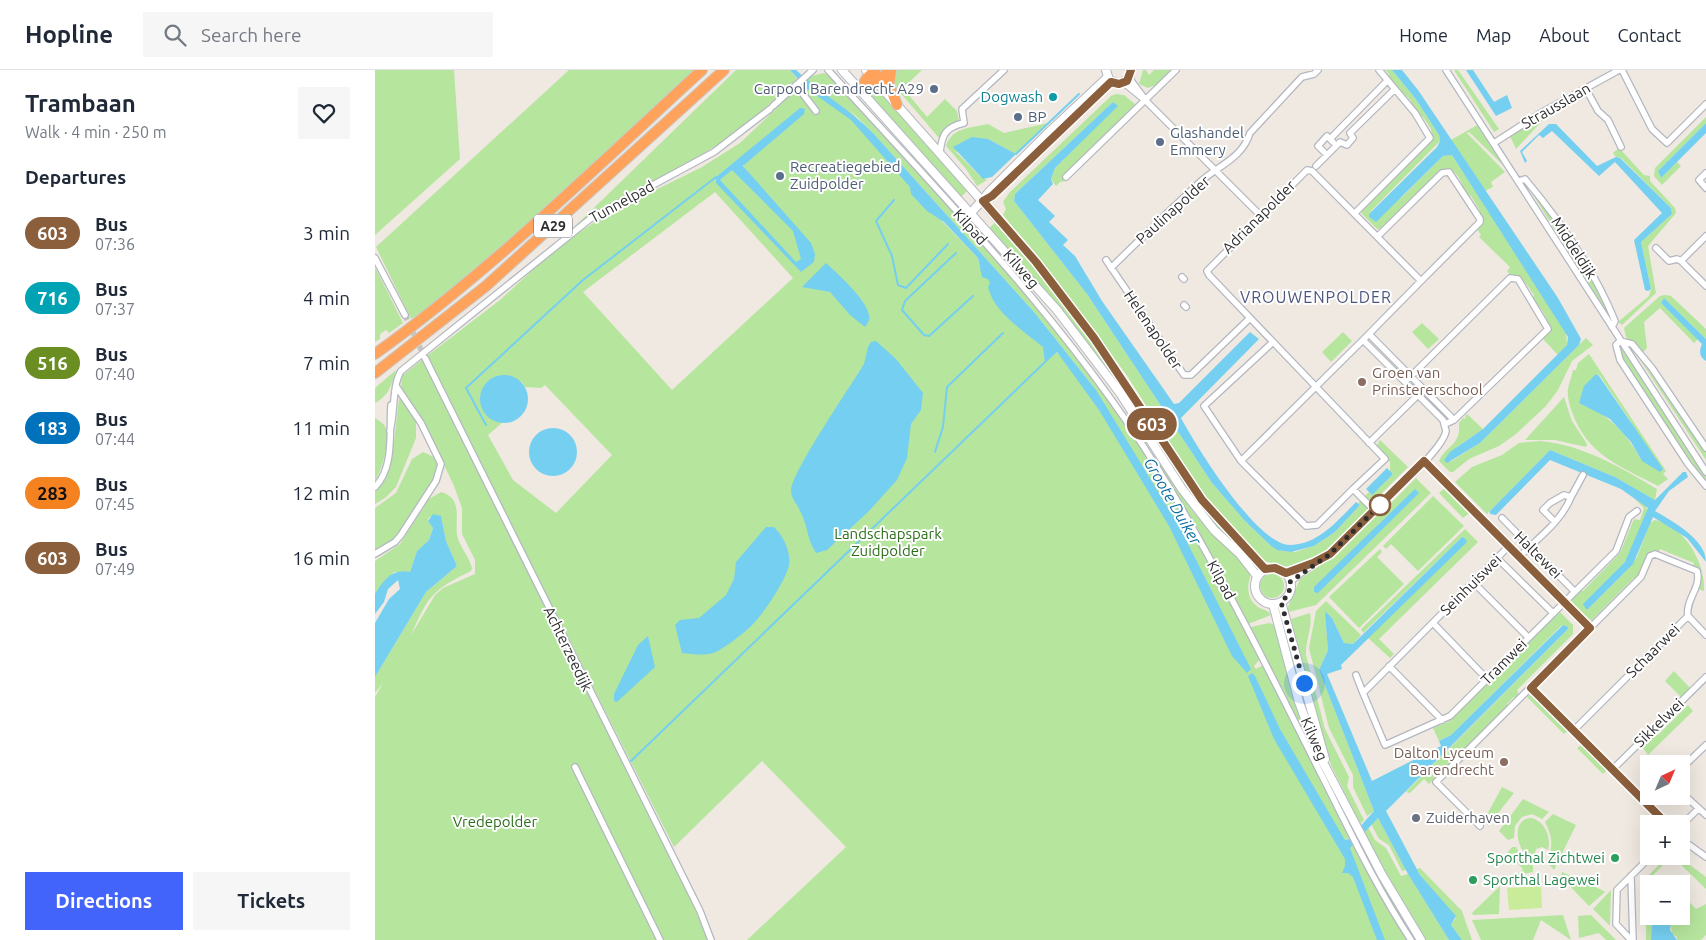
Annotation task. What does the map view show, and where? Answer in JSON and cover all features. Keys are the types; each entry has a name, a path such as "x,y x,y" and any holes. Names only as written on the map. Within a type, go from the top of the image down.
{"highway":[{"name":"A29","path":"375,354 416,324 497,257 702,70"},
{"name":"A29","path":"375,374 485,286 724,70"},
{"path":"860,89 872,74 890,70 889,84 897,105"}],"main road":[{"name":"Kilweg","path":"842,70 971,213 1083,344 1125,400 1182,489 1209,524 1240,554 1257,576"},
{"path":"971,213 989,192 1046,135 1108,76 1126,81 1131,70"},
{"name":"Kilweg","path":"872,74 897,105 1036,262 1094,338 1202,500 1265,569"},
{"path":"1275,568 1286,573 1290,582 1289,594 1281,602 1265,603 1257,595 1254,588 1257,576 1265,569 1275,568"},
{"name":"Kilweg","path":"1281,602 1326,762 1335,785"},
{"name":"Kilweg","path":"1273,604 1307,726 1363,839 1421,940"}],"street":[{"name":"Tunnelpad","path":"375,487 387,464 393,394 401,371 583,224 608,208 714,152 771,108 813,70"},
{"name":"Kilpad","path":"828,70 1043,311 1128,422 1168,486 1226,589 1357,846 1393,913 1411,940"},
{"path":"940,152 942,136 946,130 965,122 962,109 1004,70"},
{"path":"1066,177 1176,70"},
{"name":"Paulinapolder","path":"1111,268 1201,181 1216,171 1246,145 1250,133 1273,106 1302,77 1314,74 1318,70"},
{"path":"1355,213 1429,138 1415,112 1379,70"},
{"name":"Middeldijk","path":"1446,70 1497,141 1519,181 1620,341 1706,472"},
{"path":"1620,70 1652,129 1667,144 1706,104"},
{"name":"Strausslaan","path":"1497,141 1620,70"},
{"path":"1126,81 1261,216"},
{"path":"1331,140 1347,123 1345,122 1386,82"},
{"path":"798,84 816,111"},
{"path":"1316,166 1340,142 1345,146 1350,142 1353,138 1350,133 1394,89"},
{"path":"1586,89 1598,111 1608,120 1621,147"},
{"path":"1367,100 1376,108"},
{"path":"1357,110 1366,118"},
{"path":"1347,123 1353,130"},
{"path":"1327,155 1318,146 1322,140 1327,136 1337,146"},
{"name":"Adrianapolder","path":"1353,489 1385,459 1209,275 1207,270 1307,170 1313,171 1421,281"},
{"path":"1241,461 1480,222 1480,219 1449,172 1442,173 1378,236"},
{"path":"1706,173 1699,180 1706,188"},
{"name":"Middeldijk","path":"1519,181 1525,179 1545,203 1585,263 1615,321 1612,327"},
{"path":"1681,261 1706,236"},
{"path":"1656,248 1669,261 1677,259 1681,261 1706,286"},
{"path":"375,258 405,315"},
{"name":"Helenapolder","path":"1106,260 1184,375 1191,375 1250,318"},
{"path":"1405,382 1510,278 1518,279 1548,329 1454,420 1445,424"},
{"path":"1369,334 1454,420"},
{"path":"1286,573 1313,563 1330,554 1424,461 1445,436 1445,424 1363,340"},
{"name":"Middeldijk","path":"1620,341 1632,344 1652,368 1706,448"},
{"name":"Middeldijk","path":"1620,341 1616,345 1620,360 1688,464 1706,486"},
{"path":"1273,342 1204,406 1241,461 1306,526 1317,525 1353,489 1375,511"},
{"name":"Achterzeedijk","path":"425,358 700,911 711,940"},
{"path":"375,554 395,542 401,535 436,481 441,464 418,417 397,386"},
{"path":"1369,443 1418,395"},
{"path":"1424,461 1590,628 1436,782 1480,826"},
{"path":"1519,557 1565,512 1583,475"},
{"path":"1555,522 1543,510 1564,495 1571,497"},
{"name":"Tramwei","path":"1363,693 1385,745 1449,716 1616,551 1629,518 1637,511"},
{"name":"Haltewei","path":"1501,518 1575,592"},
{"name":"Seinhuiswei","path":"1363,693 1509,546"},
{"name":"Schaarwei","path":"1573,730 1688,616 1687,608 1700,578 1697,571 1655,554 1650,556 1641,577 1590,628"},
{"path":"1497,558 1553,613"},
{"path":"1290,582 1313,563"},
{"path":"1473,582 1528,638"},
{"path":"1688,616 1706,635"},
{"name":"Seinhuiswei","path":"1433,623 1487,679"},
{"path":"1389,666 1442,720"},
{"path":"1356,675 1363,693"},
{"name":"Sikkelwei","path":"1613,769 1706,677"},
{"path":"1531,688 1658,815"},
{"path":"1690,761 1706,745"},
{"path":"575,767 661,940"},
{"path":"1690,801 1706,815"},
{"path":"1690,817 1698,809"},
{"path":"1690,845 1706,857"},
{"path":"1632,940 1616,924 1617,890 1642,865"},
{"path":"1631,876 1632,940"}],"green space":[{"path":"375,70 454,70 460,159 375,235"},
{"path":"569,70 696,70 490,259 432,306 411,319 376,247"},
{"path":"736,70 790,70 797,79 737,133 684,165 605,206 567,234"},
{"path":"897,70 922,70 903,88 927,117 945,99 957,111 959,121 945,128 939,138 898,90 892,75"},
{"path":"1143,70 1146,70 1149,75 1154,70 1173,70 1160,83 1148,88 1139,84"},
{"path":"1385,70 1392,70 1415,98 1439,135 1440,141 1369,213 1401,198 1443,156 1452,155 1566,332 1567,345 1558,355 1543,339 1550,328 1543,312 1533,299 1534,295 1521,279 1510,275 1507,271 1510,267 1479,237 1481,235 1477,229 1480,211 1471,196 1467,195 1459,177 1455,173 1447,169 1441,170 1383,228 1377,229 1362,214 1362,210 1432,140 1431,129 1423,117 1420,116 1410,104 1411,101 1388,77 1389,74"},
{"path":"1454,70 1458,70 1499,129 1494,132"},
{"name":"Landschapspark Zuidpolder","path":"824,73 828,75 930,185 1030,298 1062,337 1116,410 1161,479 1222,586 1260,659 1254,666 1256,669 1263,665 1350,838 1345,840 1341,833 1354,860 1350,848 1353,844 1389,912 1408,940 747,940 846,847 762,761 674,847 427,356 500,300 561,244 607,214 702,167 740,143 802,84 806,88 821,92 807,80 811,76","holes":["850,110 873,133 1034,312 1096,390 1056,352 1055,354 979,265 978,258 942,221","741,157 748,174 764,202 732,169 720,180 716,177","715,192 793,278 672,390 583,292","521,381 525,387 541,388 545,385 612,455 556,513 513,480 488,435 502,423 500,422"]},
{"path":"875,87 968,190 961,197 872,98 871,94"},
{"path":"1583,93 1584,96 1546,117 1516,149 1510,136 1536,118"},
{"path":"1116,94 1124,95 1135,104 1134,108 1063,175 1062,177 1066,181 1060,182 1056,186 1051,179 1055,168 1117,106 1113,102 1015,194 1014,201 1087,294 1212,483 1245,521 1270,545 1282,551 1295,552 1314,546 1335,532 1360,505 1358,503 1369,492 1371,495 1393,474 1390,471 1390,462 1376,447 1380,440 1408,467 1374,501 1377,504 1328,552 1292,568 1264,561 1224,521 1201,493 1128,377 1058,282 1003,215 1006,209 1003,202 1009,193 1111,96"},
{"path":"1706,117 1706,123 1658,171 1661,178 1677,162 1681,166 1662,185 1654,176 1655,168"},
{"path":"1048,123 1016,154 988,139 956,152 980,176 987,180 977,186 966,169 946,146 953,135 963,129 988,124 1004,133"},
{"path":"1479,124 1506,168 1469,132 1467,133 1505,172 1491,182 1493,187 1485,191 1451,140"},
{"path":"1619,148 1644,175 1650,176 1650,181 1675,208 1676,213 1648,246 1656,293 1622,325 1618,322 1649,296 1651,289 1641,242 1672,214 1671,208 1621,158 1616,157 1613,153"},
{"path":"1525,182 1549,211 1587,267 1607,305 1612,321"},
{"path":"996,222 1081,325 1201,504 1251,557 1249,559 1206,515 1128,399 1087,343 989,228"},
{"path":"375,267 403,323 389,333 386,330 380,334 380,339 375,342"},
{"path":"1660,296 1671,296 1706,329 1706,339 1664,298 1661,303 1698,339 1694,343 1660,308 1644,322 1647,348 1642,353 1626,337 1624,328"},
{"path":"1422,323 1439,339 1428,349 1412,332"},
{"path":"1343,332 1352,341 1331,362 1322,352"},
{"path":"1586,338 1593,345 1572,361 1558,390 1546,406 1516,434 1499,446 1469,459 1453,472 1450,472 1439,461 1458,436 1459,423 1463,418 1466,419 1465,416 1467,414 1483,429 1457,447 1450,462 1480,443"},
{"path":"1629,343 1706,451 1706,460"},
{"path":"1618,346 1620,346 1706,476 1706,483 1627,369"},
{"path":"1589,354 1666,471 1663,474 1668,479 1658,486 1606,458 1586,439 1578,427 1568,397 1568,386 1573,370 1576,370 1578,363","holes":["1596,374 1600,376 1631,422 1642,461 1630,442 1616,426 1599,413 1579,403"]},
{"name":"Vredepolder","path":"423,359 691,900 708,940 375,940 375,697 383,683 375,693 375,677 426,592 457,566 446,541 442,521 429,517 428,520 433,528 429,540 417,551 410,572 394,572 375,594 375,561 400,544 429,499 441,492 453,499 457,510 457,535 472,568 471,571 439,589 427,602 411,635 435,595 443,588 475,574 475,560 462,534 462,508 454,486 423,421 401,387 402,376"},
{"path":"396,370 387,393 375,403 375,388"},
{"path":"1564,397 1572,421 1587,444 1586,447 1555,440 1525,440"},
{"path":"401,398 416,420 416,438 396,487 385,498 375,504 375,492 386,479 392,459 399,399"},
{"path":"375,418 385,426 387,445 383,462 375,481"},
{"path":"1540,441 1571,447 1615,465 1657,489 1655,500 1615,477 1550,450 1487,514 1455,482 1472,467 1502,455 1519,443"},
{"path":"423,452 434,457 438,466 436,476 394,540 375,552 375,508 396,493 412,459"},
{"path":"1159,461 1194,513 1247,568 1251,574 1248,587 1251,600 1271,615 1248,624 1227,582 1157,462"},
{"path":"1416,478 1431,493 1316,605 1288,612 1288,607 1300,579 1330,559 1378,511 1381,513"},
{"path":"1446,487 1471,512 1463,518 1439,493"},
{"path":"1433,496 1464,526 1418,571 1391,544 1386,549 1383,546"},
{"path":"1633,497 1645,505 1648,511 1629,557 1586,609 1624,573 1637,557 1650,523 1655,520 1675,529 1691,547 1701,568 1704,580 1704,591 1698,589 1702,573 1692,567 1694,563 1660,549 1659,552 1651,552 1636,580 1634,578 1591,621 1588,620 1572,603 1571,599 1580,589 1583,591 1620,553 1634,519 1640,520 1644,508"},
{"path":"1465,529 1478,542 1379,639 1394,654 1390,658 1368,638 1466,542 1465,538 1462,537 1363,633 1361,629"},
{"path":"1380,549 1382,552 1377,557 1404,584 1359,628 1329,597"},
{"path":"1272,574 1277,575 1283,581 1283,591 1277,597 1272,598 1267,597 1261,591 1260,586 1261,581 1267,575"},
{"path":"1326,601 1361,635 1353,644 1344,643 1332,618 1326,613 1328,650 1319,670 1374,811 1367,816 1353,787 1353,775 1329,728 1309,648 1316,611"},
{"path":"1559,611 1573,625 1573,634 1517,690 1519,695 1507,704 1508,706 1442,772 1439,770 1429,784 1424,779 1410,793 1406,792 1567,630 1567,627 1562,625 1451,735 1439,741 1433,728 1450,721"},
{"path":"1310,613 1311,623 1306,655 1325,729 1349,777 1347,786 1364,820 1360,824 1331,765 1291,619"},
{"path":"1269,623 1275,625 1296,701 1376,871 1417,940 1414,940 1380,885 1250,629 1251,627"},
{"path":"1674,671 1690,688 1681,697 1665,681"},
{"path":"1531,693 1569,730 1564,734 1527,697"},
{"path":"1688,705 1693,711 1648,755 1641,745 1654,732 1658,735"},
{"path":"1583,744 1608,769 1603,774 1577,748"},
{"path":"1502,787 1514,793 1488,826 1484,820"},
{"path":"1523,799 1549,812 1542,819 1532,814 1522,817 1515,826 1514,838 1508,840 1499,831"},
{"path":"1553,814 1576,825 1554,870 1547,862 1551,842 1550,833 1545,822"},
{"path":"1378,818 1406,870 1402,871 1389,845 1379,839 1371,824"},
{"path":"1530,818 1543,825 1549,840 1548,850 1542,847 1536,849 1533,861 1523,852 1518,838 1519,825 1523,820"},
{"path":"1368,827 1375,840 1386,848 1401,876 1408,874 1449,940 1425,940 1364,832"},
{"path":"1512,847 1516,847 1521,856 1533,866 1533,872 1517,875 1523,869 1507,853"},
{"path":"1659,865 1663,865 1653,875 1649,875"},
{"path":"1681,865 1690,865 1706,877 1706,889"},
{"path":"1420,868 1462,911 1472,940 1462,940 1451,925 1456,918 1416,869"},
{"path":"1562,872 1605,892 1589,906 1561,877"},
{"path":"1500,886 1499,914 1473,915 1472,913"},
{"path":"1541,886 1542,908 1509,910 1507,888"},
{"path":"1611,890 1610,925 1609,925 1593,909"},
{"path":"1690,903 1696,909 1706,904 1706,935 1701,940 1677,940 1677,937 1672,934 1670,925 1690,925"},
{"path":"1563,915 1571,940 1541,920 1533,940 1481,940 1472,920"},
{"path":"1591,915 1616,940 1606,940 1599,933 1579,938 1578,916"},
{"path":"1646,925 1652,925 1651,940 1646,940"}],"water":[{"path":"790,70 796,70 873,133 1034,312 1096,390 1179,526 1251,669 1247,673 1232,656 1169,526 1099,410 1057,352 1045,363 1043,347 1011,321 996,305 988,287 990,283 988,279 982,277 978,258 944,222 927,211 911,194 910,187 851,120 806,88"},
{"path":"1392,70 1402,70 1418,90 1558,298 1581,339 1579,345 1480,443 1447,463 1444,460 1450,452 1483,429 1567,345 1568,337 1452,155 1443,156 1376,222 1369,217 1369,214 1437,147 1440,141 1439,135 1415,98"},
{"path":"1466,70 1473,70 1494,102 1507,95 1512,108 1496,116"},
{"path":"1113,102 1118,106 1055,168 1051,179 1053,184 1038,200 1055,216 1049,222 1068,240 1063,245 1075,256 1102,301 1174,404 1179,403 1250,332 1259,339 1181,418 1229,493 1262,530 1277,541 1291,545 1301,544 1327,530 1356,502 1360,505 1335,532 1314,546 1291,552 1277,550 1245,521 1212,483 1087,294 1014,201 1015,194"},
{"path":"800,108 805,109 804,114 743,166 811,243 815,254 814,262 801,272 716,183 716,177","holes":["732,170 793,231 801,259 796,262 720,180"]},
{"path":"1706,123 1706,133 1661,178 1658,171"},
{"path":"1549,124 1556,124 1597,166 1616,157 1620,158 1671,208 1672,214 1641,242 1651,289 1648,291 1645,290 1634,240 1662,213 1615,162 1599,176 1552,131 1543,138 1539,135 1522,152 1527,161 1525,163 1520,151"},
{"path":"972,137 988,139 1016,154 992,177 983,179 953,147"},
{"path":"826,263 866,306 869,320 865,327 850,315 830,292 802,287"},
{"path":"1664,298 1706,339 1706,361 1700,354 1702,344 1661,303"},
{"path":"876,341 896,359 923,393 921,410 911,424 907,458 897,480 869,511 827,550 816,553 803,516 792,496 791,490 811,447 864,364 868,347 871,342"},
{"path":"1596,374 1663,469 1660,472 1642,461 1631,442 1610,419 1579,403 1584,386"},
{"path":"504,375 513,377 521,382 526,390 528,399 526,408 521,416 513,421 504,423 495,421 487,416 482,408 480,399 482,390 487,382 495,377"},
{"path":"553,428 562,430 570,435 575,443 577,452 575,461 570,469 562,474 553,476 544,474 536,469 531,461 529,452 531,443 536,435 544,430"},
{"path":"1550,450 1615,477 1655,500 1683,472 1686,472 1688,477 1669,491 1655,511 1679,525 1694,538 1705,554 1706,562 1687,538 1653,517 1633,564 1586,609 1583,604 1625,562 1648,508 1621,489 1550,460 1496,515 1490,514 1490,511"},
{"path":"1387,468 1393,474 1372,495 1366,489"},
{"path":"1415,489 1419,493 1318,593 1314,592 1314,587"},
{"path":"433,514 441,516 446,541 457,566 426,592 375,677 375,623 389,599 400,589 398,580 388,589 384,602 375,614 375,594 382,584 394,573 410,572 417,551 429,540 433,528 428,521"},
{"path":"766,527 774,527 786,544 789,565 784,579 758,619 734,640 717,651 701,655 682,653 675,625 680,620 699,618 726,595 734,579 736,562"},
{"path":"1462,537 1467,542 1341,665 1342,669 1327,674 1372,781 1441,746 1439,741 1451,735 1563,625 1568,627 1386,811 1420,875 1456,916 1451,925 1462,940 1449,940 1408,874 1378,818 1350,848 1385,940 1377,940 1353,877 1348,873 1342,873 1345,859 1274,739 1248,676 1252,673 1255,676 1280,729 1345,840 1349,839 1374,811 1319,670 1328,650 1325,614 1326,612 1332,618 1344,643 1353,644"},
{"path":"648,636 655,667 617,702 614,701 614,694 638,645"},
{"path":"1652,925 1670,925 1670,930 1677,940 1651,940"}],"waterway":[{"path":"1016,154 1079,94"},
{"path":"486,425 466,388 583,280 716,177"},
{"path":"894,200 876,221 892,256 898,285 906,288 948,244"},
{"path":"956,253 905,301 902,310 924,335 929,336 973,296"},
{"path":"935,452 943,427 947,387 1003,333"},
{"path":"631,761 1045,362"}],"tunnel":[{"path":"405,315 424,356"}],"bus line":[{"name":"603","path":"1131,70 1127,81 1119,84 1111,82 992,196 983,201 1054,284 1094,338 1202,500 1265,569 1275,568 1286,573 1313,563 1330,554 1424,461 1590,628 1531,688 1658,815"}],"place":[{"name":"Carpool Barendrecht A29","path":"934,89"},
{"name":"Dogwash","path":"1053,97"},
{"name":"BP","path":"1018,117"},
{"name":"Glashandel Emmery","path":"1160,142"},
{"name":"Recreatiegebied Zuidpolder","path":"780,176"},
{"name":"Groen van Prinstererschool","path":"1362,382"},
{"name":"Dalton Lyceum Barendrecht","path":"1504,762"},
{"name":"Zuiderhaven","path":"1416,818"},
{"name":"Sporthal Zichtwei","path":"1615,858"},
{"name":"Sporthal Lagewei","path":"1473,880"}],"district":[{"name":"VROUWENPOLDER","path":"1316,297"}],"route":[{"path":"1304,683 1281,602 1289,594 1290,582 1313,563 1330,554 1380,505"}],"water label":[{"name":"Groote Duiker","path":"1173,501"}]}
